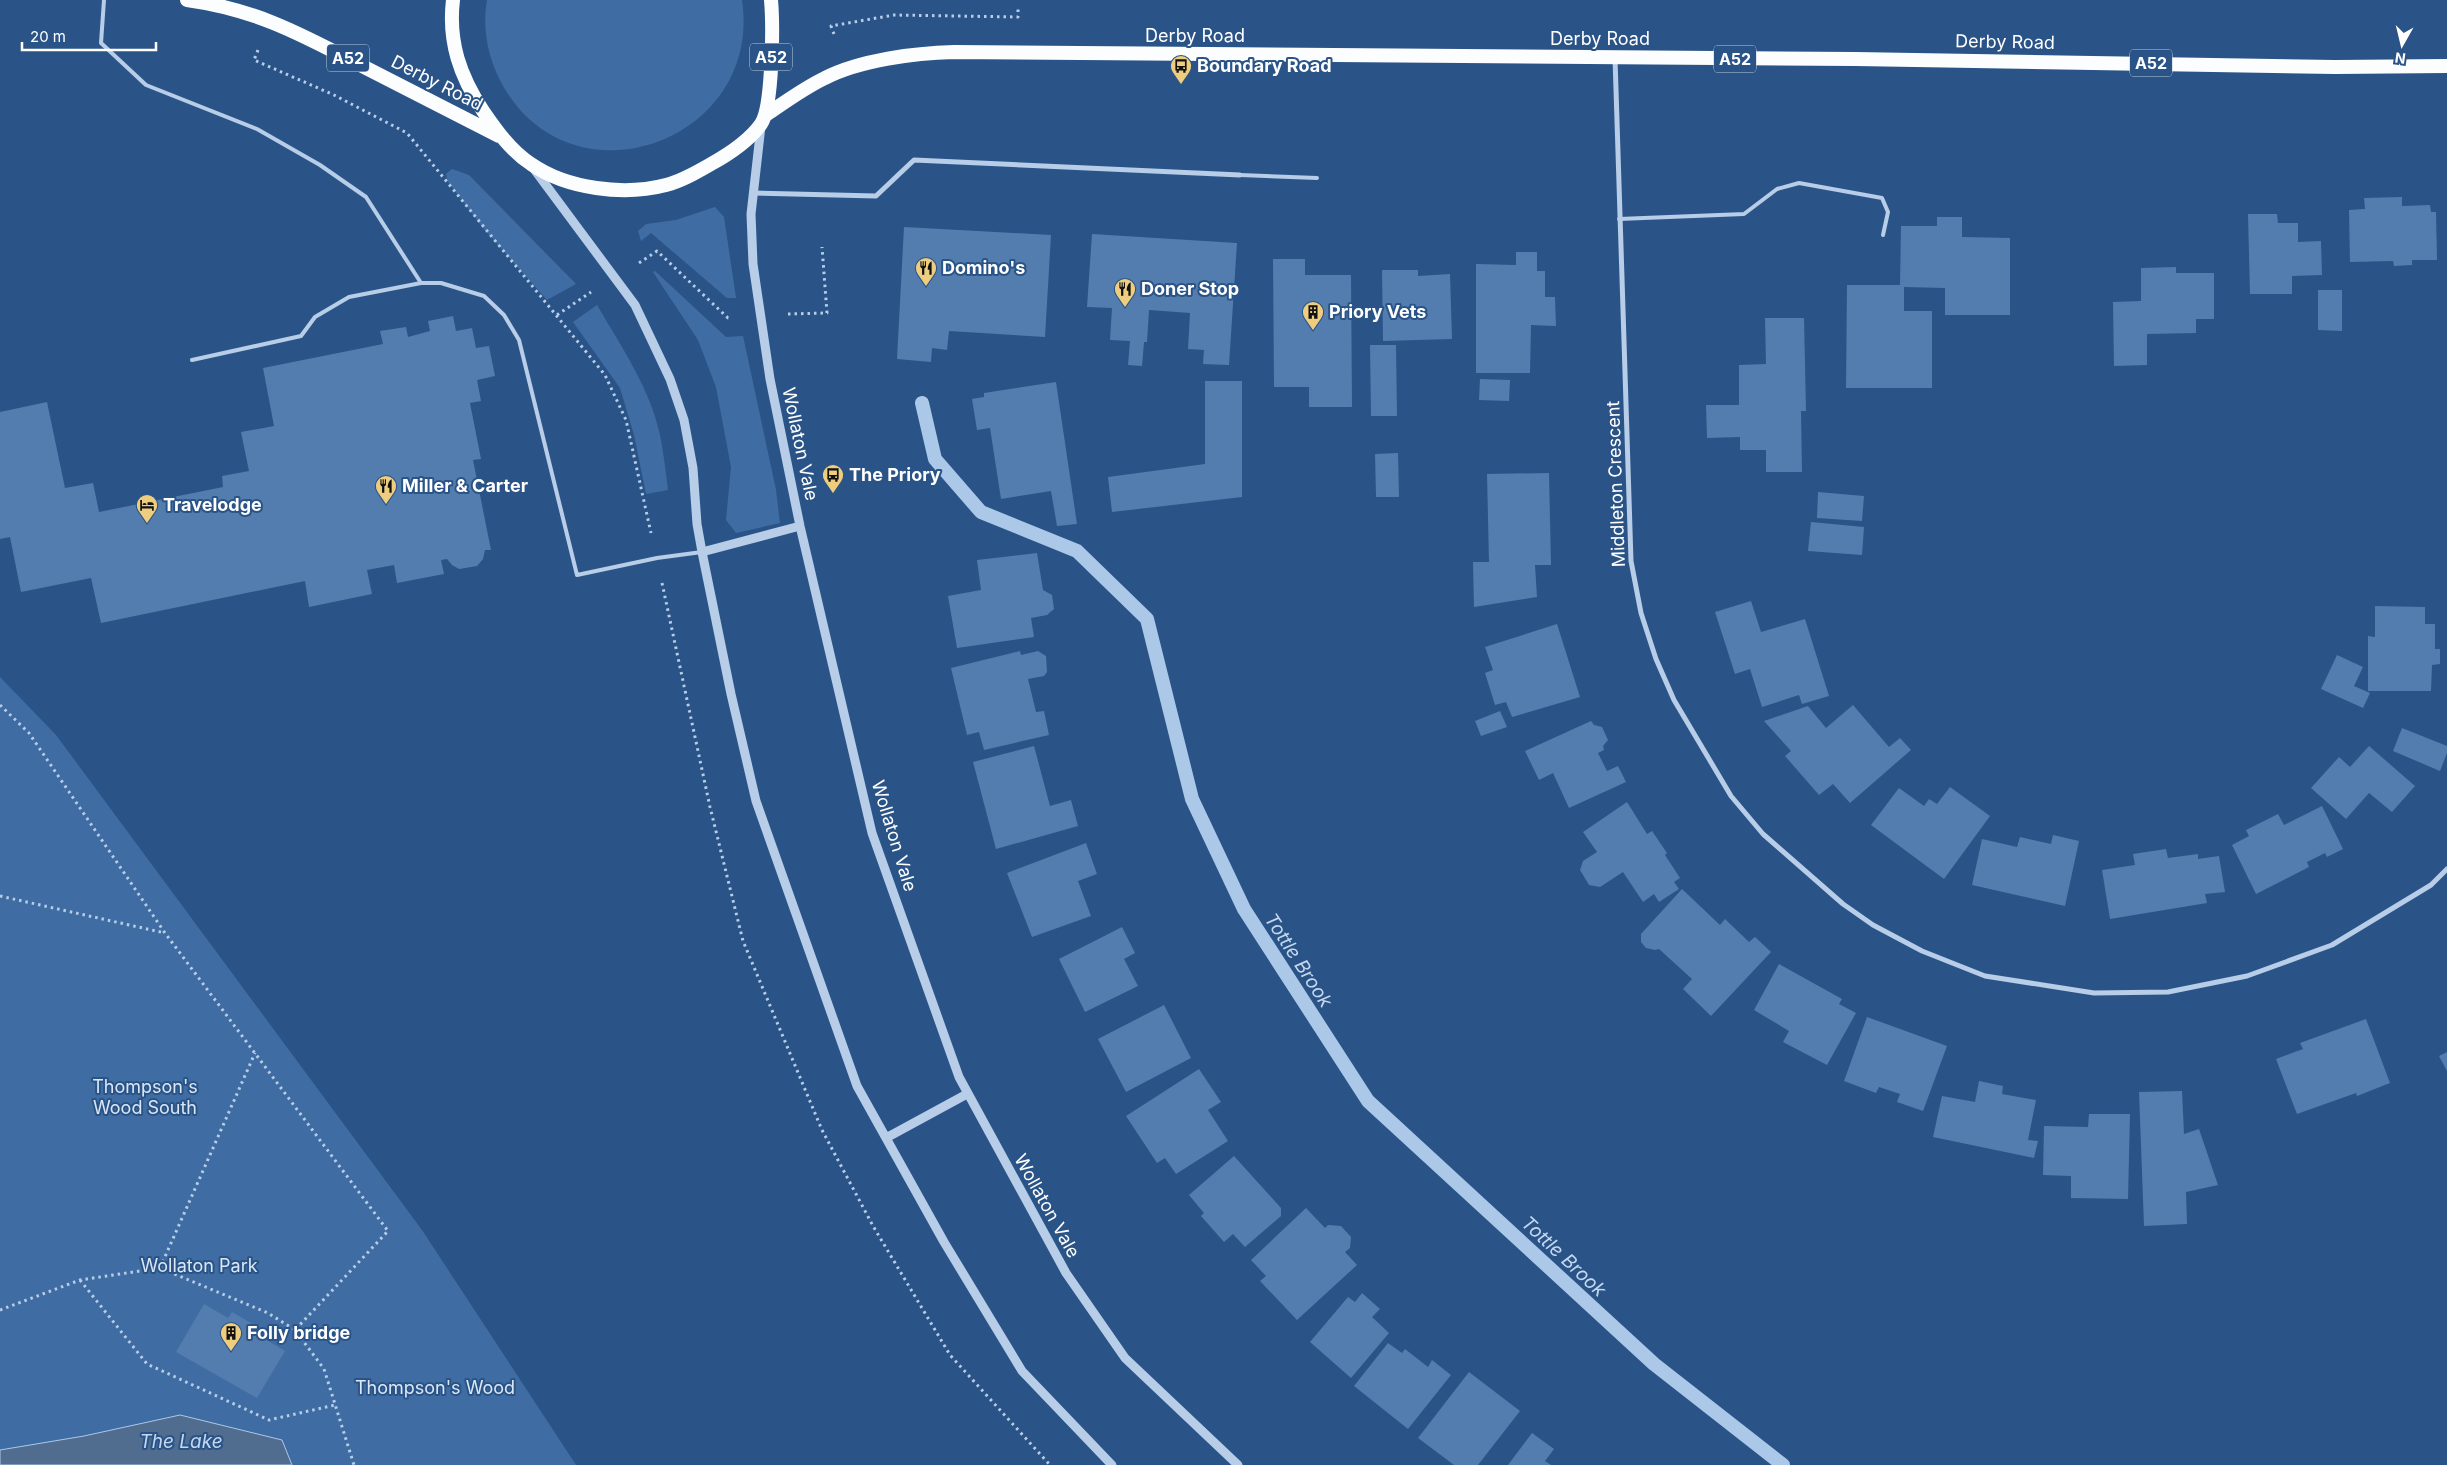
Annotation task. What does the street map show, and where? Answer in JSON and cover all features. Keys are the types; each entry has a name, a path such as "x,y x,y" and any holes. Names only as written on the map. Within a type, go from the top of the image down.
{"highway":[{"name":"Derby Road","path":"187,0 222,5 268,20 323,44 502,137"},
{"name":"A52","path":"453,0 452,14 455,55 471,93 502,137 531,165 560,178 586,186 611,189 666,185 690,176 739,146 763,119 773,18 771,0"},
{"name":"Derby Road","path":"763,119 814,84 843,70 905,56 928,53 2119,62 2335,67 2447,66"}],"street":[{"name":"Middleton Crescent","path":"1615,58 1618,219 1631,561 1641,613 1656,659 1689,726 1731,796 1763,834 1843,904 1873,925 1922,951 1985,976 2094,993 2168,992 2247,976 2332,945 2431,885 2447,869"},
{"name":"Wollaton Vale","path":"763,119 753,194 751,233 757,294 770,378 800,526 872,833 958,1077 1066,1273 1125,1358 1238,1465"},
{"path":"753,194 876,196 914,160 1240,175"},
{"path":"531,165 636,304 670,379 684,420 693,468 697,524 702,552 731,694 756,801 857,1086 944,1242 1022,1371 1112,1465"},
{"path":"702,552 800,526"},
{"path":"886,1138 967,1094"}],"lane":[{"path":"104,0 102,43 146,85 257,129 320,165 366,197 420,283"},
{"path":"1240,175 1318,178"},
{"path":"1618,219 1744,214 1777,189 1799,183 1882,198 1888,212 1883,235"},
{"path":"192,360 301,336 315,317 349,297 420,283 442,283 484,296 504,315 519,340 577,576 657,558 702,552"}],"path":[{"path":"834,34 832,26 894,15 1018,17 1018,8"},
{"path":"254,60 334,95 408,133 605,375 626,420 710,807 743,941 822,1130 873,1226 950,1355 1050,1465"},
{"path":"785,314 827,312 822,247"},
{"path":"647,258 657,251 728,318 735,318"},
{"path":"557,315 586,295"},
{"path":"0,705 29,733 165,933 388,1231 295,1330"},
{"path":"0,896 165,933"},
{"path":"160,1268 255,1053"},
{"path":"0,1310 80,1280 160,1268 268,1313 295,1330 324,1369 354,1465"},
{"path":"80,1280 147,1364 269,1420 335,1405"}],"green space":[{"path":"487,0 742,0 741,50 723,91 693,122 656,142 614,150 572,144 533,122 502,84 487,44 485,22"},
{"path":"452,169 469,175 576,284 547,300 483,228 448,182 446,174"},
{"path":"715,207 724,217 736,298 727,298 651,233 641,241 638,231 646,224 676,220"},
{"path":"655,271 726,337 743,336 776,490 780,523 736,533 726,520 731,467 716,387 698,340 653,272"},
{"path":"597,305 635,370 651,404 661,440 668,490 646,494 634,435 620,388 573,322"},
{"name":"Wollaton Park","path":"0,677 56,735 422,1230 576,1465 0,1465"}],"water":[{"name":"The Lake","path":"180,1415 282,1440 292,1465 0,1465 0,1450 84,1436"}],"building":[{"path":"2402,197 2402,206 2430,205 2431,212 2436,212 2437,260 2412,260 2412,265 2394,266 2393,261 2350,262 2349,210 2365,209 2364,198"},
{"path":"2248,214 2277,214 2278,223 2298,223 2298,242 2321,241 2322,275 2292,276 2292,294 2250,294"},
{"path":"1937,217 1962,217 1962,237 2010,238 2010,315 1945,315 1945,288 1904,287 1904,311 1932,311 1932,388 1846,388 1847,285 1900,285 1901,226 1937,226"},
{"path":"904,227 1051,235 1045,337 949,331 947,350 932,348 931,362 897,359"},
{"path":"1092,234 1237,243 1229,365 1203,364 1204,350 1188,349 1190,313 1149,310 1147,342 1144,342 1142,366 1128,365 1130,341 1110,340 1112,308 1087,307"},
{"path":"1516,252 1537,252 1537,271 1545,271 1545,297 1555,297 1556,326 1531,325 1530,373 1476,373 1476,264 1516,265"},
{"name":"Priory Vets","path":"1273,259 1305,259 1305,275 1351,275 1352,407 1309,407 1309,387 1274,387"},
{"path":"2176,267 2176,273 2214,273 2214,319 2196,319 2196,333 2147,334 2147,365 2114,366 2113,302 2141,301 2141,268"},
{"path":"1382,270 1418,270 1418,276 1450,274 1452,339 1383,341"},
{"path":"2318,290 2342,290 2342,331 2318,330"},
{"path":"453,316 456,331 472,328 476,348 489,346 495,376 477,380 481,401 470,403 481,459 473,460 491,550 485,550 483,559 477,566 459,569 447,559 441,560 444,574 397,583 394,565 367,570 372,594 309,607 305,581 101,623 91,578 21,592 10,537 0,539 0,412 47,402 65,488 93,483 99,512 223,487 222,476 249,471 241,432 274,426 263,368 383,344 380,331 406,327 408,337 430,331 428,321"},
{"path":"1765,318 1804,318 1806,411 1801,411 1802,472 1766,472 1766,450 1740,450 1740,437 1707,438 1706,405 1739,405 1739,365 1766,364"},
{"path":"1370,345 1396,345 1397,416 1371,416"},
{"path":"1480,379 1510,380 1509,401 1479,400"},
{"path":"1205,381 1242,381 1242,497 1112,512 1108,477 1205,464"},
{"path":"1056,382 1077,524 1057,526 1051,491 1001,499 990,428 977,430 972,399 984,397 984,393"},
{"path":"1398,453 1399,497 1376,497 1375,454"},
{"path":"1549,473 1551,565 1535,565 1537,597 1474,607 1473,562 1489,562 1487,474"},
{"path":"1818,492 1864,496 1862,521 1817,518"},
{"path":"1811,522 1864,527 1862,555 1808,551"},
{"path":"1037,553 1043,590 1052,595 1054,609 1047,615 1031,618 1034,637 957,648 948,596 981,590 977,560"},
{"path":"1751,601 1761,632 1805,619 1829,696 1802,704 1799,695 1762,707 1750,669 1735,674 1715,612"},
{"path":"2375,606 2425,607 2425,624 2435,624 2435,649 2440,649 2440,664 2432,665 2431,691 2368,691 2368,636 2375,637"},
{"path":"1557,624 1580,697 1512,717 1506,702 1495,705 1485,673 1493,670 1485,647"},
{"path":"1020,651 1021,655 1038,651 1046,656 1047,672 1044,676 1028,679 1036,712 1044,711 1049,735 984,750 979,732 967,735 951,668"},
{"path":"2337,655 2363,667 2354,686 2370,693 2363,708 2321,689"},
{"path":"1853,705 1889,747 1900,738 1911,750 1850,803 1833,784 1819,795 1785,756 1791,751 1764,721 1808,706 1826,728"},
{"path":"1500,711 1507,727 1481,736 1475,721"},
{"path":"1591,721 1594,725 1602,727 1608,740 1603,746 1604,750 1598,753 1607,771 1618,766 1626,782 1569,808 1553,773 1539,780 1525,751"},
{"path":"2402,728 2447,746 2447,753 2440,771 2393,751"},
{"path":"1034,746 1050,806 1071,800 1078,826 996,849 973,762"},
{"path":"2369,746 2415,786 2392,812 2369,793 2346,819 2311,788 2339,757 2350,767"},
{"path":"1950,787 1990,816 1944,879 1871,825 1899,788 1924,806 1929,799 1937,804"},
{"path":"1627,802 1647,834 1652,831 1667,853 1665,855 1680,878 1674,882 1679,889 1659,902 1654,894 1643,902 1623,872 1600,887 1589,885 1580,870 1583,861 1597,852 1583,832"},
{"path":"2322,806 2343,849 2327,857 2325,853 2307,862 2309,867 2256,894 2232,845 2249,836 2246,830 2278,814 2284,825"},
{"path":"2053,835 2079,841 2065,906 1972,885 1982,839 2017,847 2020,837 2051,844"},
{"path":"1086,843 1097,874 1078,881 1091,916 1032,937 1007,873"},
{"path":"2166,849 2168,858 2198,854 2198,859 2219,856 2225,892 2205,894 2207,903 2110,919 2102,870 2135,865 2133,854"},
{"path":"1682,889 1720,925 1725,919 1749,942 1755,937 1771,952 1711,1016 1683,989 1692,979 1659,949 1646,948 1641,942 1641,934"},
{"path":"1122,927 1135,953 1124,959 1138,986 1085,1012 1059,959"},
{"path":"1779,964 1842,999 1839,1004 1856,1013 1827,1065 1783,1042 1789,1031 1754,1010"},
{"path":"1164,1005 1191,1058 1126,1092 1098,1039"},
{"path":"1867,1017 1947,1046 1923,1111 1897,1102 1900,1094 1879,1087 1876,1093 1844,1081"},
{"path":"2366,1019 2390,1083 2357,1096 2356,1093 2297,1114 2276,1059 2303,1049 2300,1043"},
{"path":"2447,1052 2447,1071 2439,1056"},
{"path":"1199,1069 1221,1102 1208,1110 1228,1141 1176,1174 1165,1158 1157,1163 1126,1116"},
{"path":"1979,1081 2003,1086 2002,1094 2036,1100 2028,1140 2038,1141 2034,1158 1933,1137 1942,1096 1975,1102"},
{"path":"2182,1091 2184,1134 2199,1129 2218,1185 2186,1192 2187,1224 2144,1226 2139,1092"},
{"path":"2089,1114 2130,1114 2128,1199 2071,1198 2071,1176 2043,1175 2044,1126 2088,1127"},
{"path":"1234,1156 1281,1208 1281,1216 1245,1247 1233,1234 1224,1242 1201,1216 1204,1213 1189,1195"},
{"path":"1306,1208 1325,1228 1328,1225 1341,1226 1351,1237 1350,1248 1345,1252 1357,1265 1297,1320 1260,1281 1266,1276 1251,1260"},
{"path":"1362,1293 1380,1309 1372,1317 1389,1333 1351,1378 1310,1342 1348,1297 1355,1302"},
{"name":"Folly bridge","path":"204,1304 228,1318 232,1312 268,1333 265,1339 285,1351 257,1398 176,1352"},
{"path":"1388,1343 1402,1353 1405,1349 1428,1367 1432,1360 1451,1375 1408,1429 1354,1386"},
{"path":"1469,1372 1520,1411 1478,1465 1454,1465 1418,1438"},
{"path":"1532,1433 1554,1449 1545,1461 1551,1465 1508,1465"}],"waterway":[{"name":"Tottle Brook","path":"922,403 935,459 981,512 1077,551 1147,619 1192,799 1244,909 1368,1101 1654,1364 1783,1465"}],"place":[{"name":"Boundary Road","path":"1181,85"},
{"name":"Domino's","path":"926,287"},
{"name":"Doner Stop","path":"1125,308"},
{"name":"Priory Vets","path":"1313,331"},
{"name":"The Priory","path":"833,494"},
{"name":"Miller & Carter","path":"386,505"},
{"name":"Travelodge","path":"147,524"},
{"name":"Folly bridge","path":"231,1352"}],"park label":[{"name":"Thompson's Wood South","path":"145,1097"},
{"name":"Thompson's Wood","path":"435,1388"}]}
